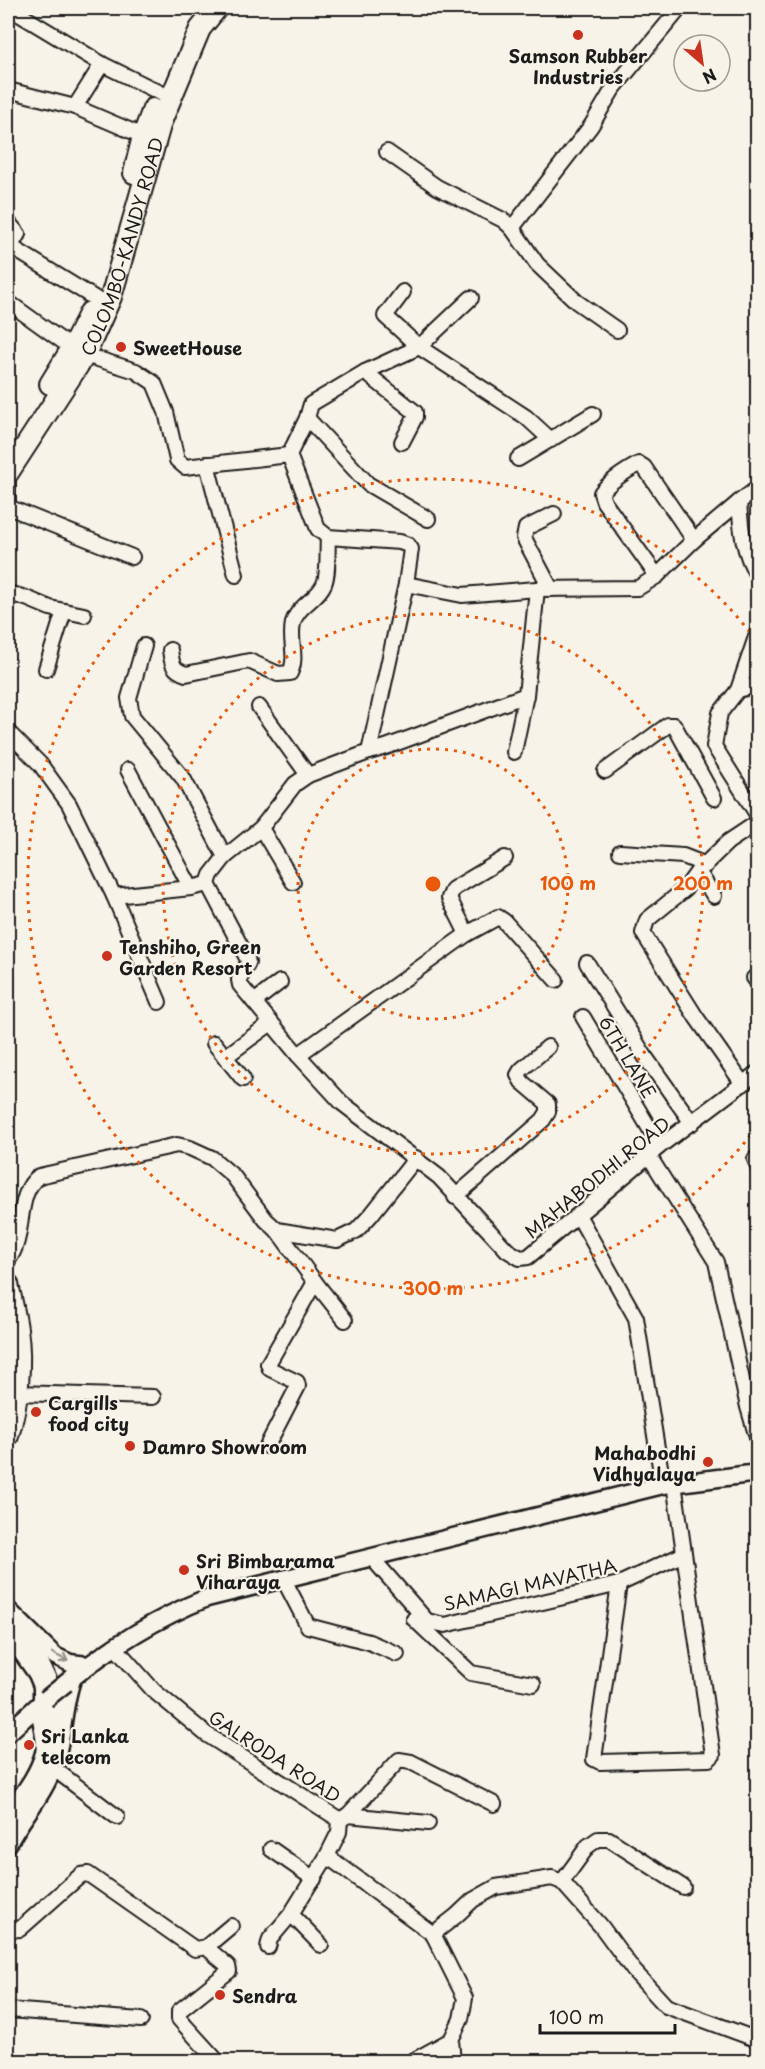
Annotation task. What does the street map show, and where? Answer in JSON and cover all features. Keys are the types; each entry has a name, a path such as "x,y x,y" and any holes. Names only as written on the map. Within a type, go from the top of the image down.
{"highway":[{"name":"COLOMBO-KANDY ROAD","path":"9,466 111,297 161,122 165,95 188,26 199,8"},
{"name":"COLOMBO-KANDY ROAD","path":"79,352 111,261 143,135 200,29 217,8"},
{"path":"8,1284 18,1330 19,1359 14,1409 8,1436"}],"main road":[{"path":"8,1733 42,1702 114,1646 161,1618 207,1598 668,1484 758,1473"},
{"path":"8,1610 55,1656 70,1663 88,1665"},
{"path":"8,1633 37,1674 42,1686 44,1752 32,1780 8,1815"},
{"path":"8,1844 40,1795 53,1768 70,1680"}],"street":[{"path":"512,228 591,126 613,89 680,8"},
{"path":"14,14 102,64 165,95"},
{"path":"75,107 102,64"},
{"path":"8,90 75,107 143,135"},
{"path":"387,152 437,187 503,220 512,228 537,264 561,287 577,302 618,330"},
{"path":"8,222 18,234 12,244 13,248 96,299"},
{"path":"403,292 385,316 419,347 526,417 551,440"},
{"path":"369,752 406,584 411,549 400,542 328,537 318,530 289,455 307,418 311,404 365,372 419,347 471,298"},
{"path":"8,302 79,352 136,371 154,383 166,412 177,460 185,467 289,455"},
{"path":"365,372 415,412 415,417 402,442"},
{"path":"518,459 593,414"},
{"path":"307,418 368,484 428,519"},
{"path":"207,464 236,575"},
{"path":"657,576 604,502 601,493 606,487 639,464 644,467 694,540"},
{"path":"9,466 8,508 132,557"},
{"path":"406,584 462,595 544,589 638,588 657,576 694,540 758,488"},
{"path":"739,502 741,530 747,559 758,577"},
{"path":"514,752 544,589 524,532 526,528 554,514"},
{"path":"170,650 172,667 177,672 186,674 249,662 278,674 290,673 294,664 293,621 301,608 325,582 328,537"},
{"path":"8,593 84,615"},
{"path":"46,669 64,611"},
{"path":"758,631 738,690 720,713 714,747 758,816"},
{"path":"144,646 129,698 132,716 183,778 225,857"},
{"path":"738,690 758,685"},
{"path":"114,896 191,888 208,884 211,875 225,857 261,828 295,784 308,775 526,695"},
{"path":"259,707 308,775"},
{"path":"605,771 668,725 675,725 714,798"},
{"path":"8,732 40,764 69,804 114,896 159,1002"},
{"path":"689,753 714,747"},
{"path":"128,770 191,888"},
{"path":"743,1084 696,1017 643,933 647,920 685,889 728,842 758,822"},
{"path":"261,828 293,882"},
{"path":"620,852 683,856 702,868 714,896"},
{"path":"467,934 449,898 450,893 505,858"},
{"name":"MAHABODHI ROAD","path":"208,884 247,958 248,963 239,982 271,1023 342,1102 439,1177 455,1197 507,1250 520,1258 528,1257 660,1146 758,1072"},
{"path":"298,1055 467,934 498,917 556,980"},
{"path":"587,963 646,1058 692,1123"},
{"path":"254,1002 280,982"},
{"name":"6TH LANE","path":"583,1017 660,1146"},
{"path":"225,1057 271,1023"},
{"path":"214,1043 243,1079"},
{"path":"455,1197 543,1120 548,1112 548,1104 522,1083 518,1075 548,1047"},
{"path":"8,1260 15,1247 27,1191 31,1182 39,1176 177,1146 190,1148 212,1158 233,1176 345,1320"},
{"path":"649,1156 716,1262 753,1407 758,1441"},
{"path":"277,1230 337,1240 356,1231 416,1158"},
{"path":"578,1215 636,1318 684,1554 713,1755 709,1760 600,1762 594,1759 620,1584"},
{"path":"267,1446 298,1386 297,1382 270,1369 268,1364 315,1282"},
{"path":"16,1393 153,1397"},
{"name":"SAMAGI MAVATHA","path":"371,1557 427,1621 445,1625 620,1584 684,1554"},
{"path":"283,1578 308,1626 369,1642 397,1653"},
{"path":"412,1606 414,1620 471,1673 533,1684"},
{"path":"8,1619 29,1642 53,1688 54,1725 51,1754 36,1786 8,1828"},
{"path":"8,1626 41,1664"},
{"name":"GALRODA ROAD","path":"114,1646 154,1691 206,1734 344,1818 314,1879 291,1914 270,1939 268,1947"},
{"path":"344,1818 399,1760 411,1762 494,1803"},
{"path":"53,1768 117,1817"},
{"path":"344,1818 428,1823"},
{"path":"562,1882 588,1846 598,1839 609,1839 683,1887"},
{"path":"271,1849 314,1879"},
{"path":"327,1856 433,1934 465,1998 461,2019 451,2040 453,2061"},
{"path":"8,1930 20,1929 81,1875 88,1874 195,1949 206,1947 231,1926"},
{"path":"433,1934 473,1899 496,1887 552,1878 562,1882 601,1926 634,1971 666,2006 758,2040"},
{"path":"291,1914 321,1945"},
{"path":"206,1947 228,1966 229,1971 179,2011 179,2019 218,2061"},
{"path":"8,2010 141,2020"},
{"path":"411,2061 451,2040"}],"place":[{"name":"Samson Rubber Industries","path":"578,35"},
{"name":"SweetHouse","path":"121,347"},
{"name":"Tenshiho, Green Garden Resort","path":"107,956"},
{"name":"Cargills food city","path":"36,1412"},
{"name":"Damro Showroom","path":"130,1446"},
{"name":"Mahabodhi Vidhyalaya","path":"708,1462"},
{"name":"Sri Bimbarama Viharaya","path":"184,1570"},
{"name":"Sri Lanka telecom","path":"29,1745"},
{"name":"Sendra","path":"220,1995"}]}
